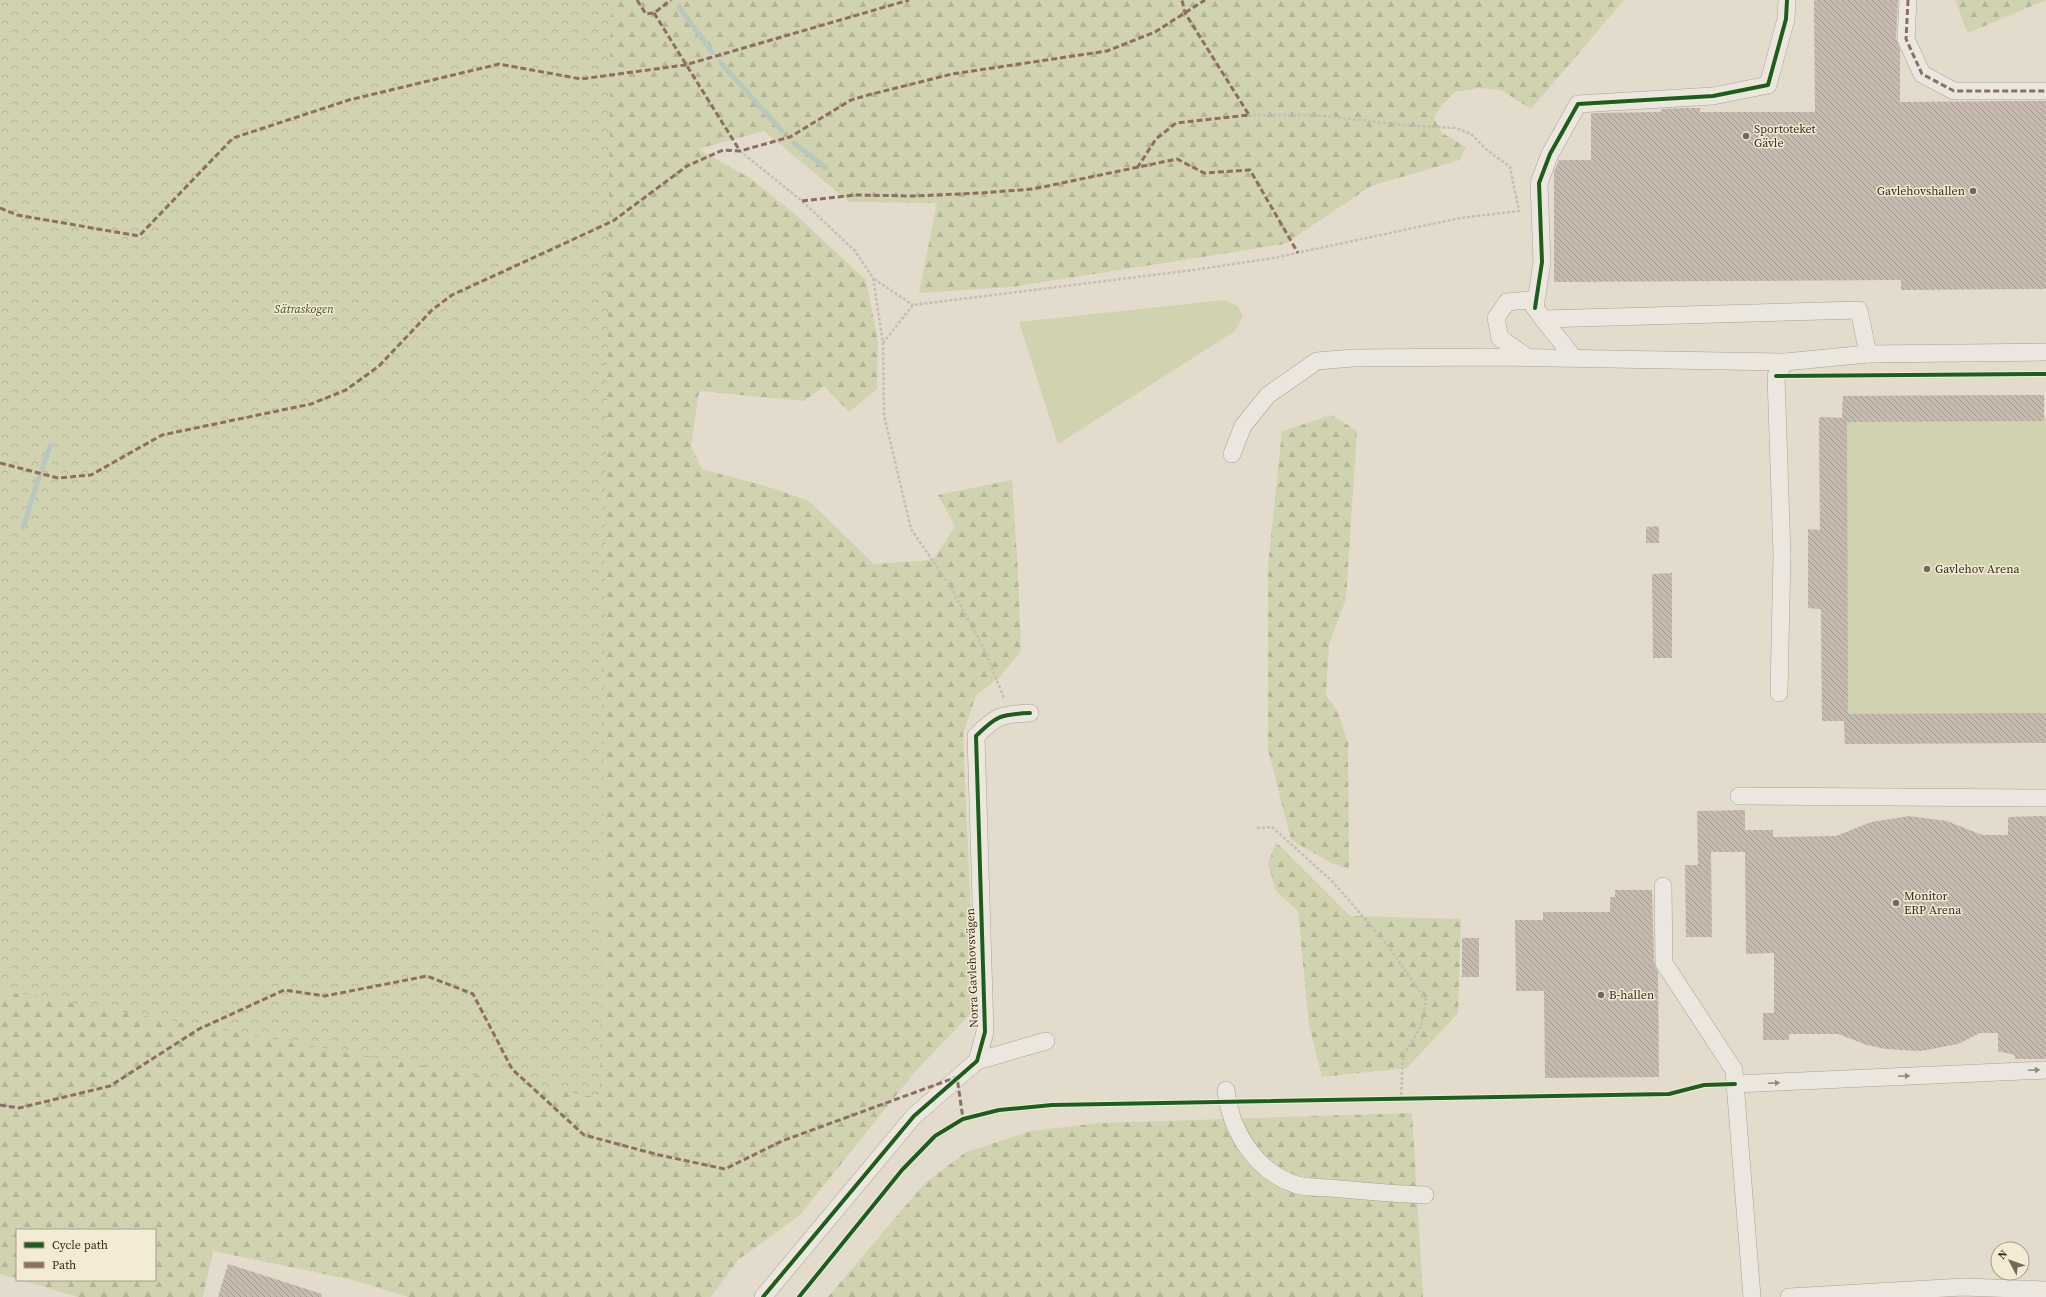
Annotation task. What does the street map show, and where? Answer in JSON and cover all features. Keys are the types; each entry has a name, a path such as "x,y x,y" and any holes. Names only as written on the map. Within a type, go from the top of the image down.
{"street":[{"path":"1539,313 1542,262 1539,183 1550,154 1578,104 1713,96 1768,85 1786,19 1787,0"},
{"path":"1908,0 1906,39 1922,74 1954,90 2046,91"},
{"path":"1527,357 1500,338 1496,318 1506,302 1529,300 1574,358"},
{"path":"1539,313 1859,310 1868,354"},
{"path":"1232,454 1243,426 1268,395 1317,361 1353,358 1527,357 1785,362 1868,354 2046,352"},
{"path":"1779,693 1782,555 1776,376 1785,362"},
{"name":"Norra Gavlehovsvägen","path":"977,1061 985,1032 976,736 993,719 1010,714 1030,713"},
{"path":"1739,796 2046,798"},
{"path":"1663,886 1664,963 1734,1070 1752,1297"},
{"path":"763,1297 914,1116 977,1061 1046,1041"},
{"path":"1735,1084 2046,1070"},
{"path":"1226,1090 1234,1127 1250,1151 1267,1170 1294,1184 1398,1194 1425,1195"},
{"path":"1790,1297 1964,1287 2046,1290"}],"path":[{"path":"740,151 802,201 855,251 873,278 913,305 1194,270 1272,258 1460,218 1519,211 1510,167 1487,150 1471,134 1456,128 1403,125 1316,115 1248,115"},
{"path":"873,278 884,342 884,415 911,529 952,589 985,651 1010,714"},
{"path":"884,342 913,305"},
{"path":"1257,828 1272,827 1332,881 1385,942 1426,1000 1421,1026 1403,1056 1402,1098"}],"green space":[{"path":"0,0 1624,0 1531,109 1501,90 1479,88 1455,92 1443,104 1434,118 1442,133 1466,147 1460,160 1371,186 1285,244 1012,287 919,293 937,203 849,202 764,131 698,149 750,178 795,214 866,280 878,342 877,389 849,412 824,386 804,401 699,391 691,446 702,469 772,488 809,501 874,564 933,560 955,526 938,495 1012,480 1021,651 999,678 976,695 963,734 975,1009 914,1073 800,1215 738,1260 711,1297 408,1297 353,1280 213,1251 203,1297 78,1297 24,1281 156,1281 156,1229 16,1229 16,1279 0,1274"},
{"name":"Sätraskogen","path":"0,0 611,0 600,1098 0,990"},
{"path":"1955,0 2046,0 1968,33"},
{"path":"1224,300 1238,306 1243,316 1235,331 1058,444 1019,322"},
{"name":"Gavlehov Arena","path":"2044,395 2044,417 2046,418 2046,743 1845,744 1844,721 1822,721 1821,609 1808,608 1808,529 1820,530 1819,417 1842,418 1843,396"},
{"path":"1332,415 1357,431 1346,599 1329,644 1326,695 1338,712 1348,743 1349,869 1331,863 1291,840 1268,749 1268,566 1282,431"},
{"path":"1276,842 1350,916 1461,919 1458,1013 1407,1068 1322,1077 1309,1025 1298,911 1276,891 1268,864"},
{"path":"1412,1113 1423,1297 828,1297 924,1184 966,1152 1031,1131 1099,1123"}],"building":[{"name":"Sportoteket Gävle","path":"1814,0 1898,0 1896,38 1900,49 1900,102 2046,101 2046,289 1901,290 1901,280 1554,282 1554,172 1559,160 1591,160 1591,113 1661,112 1661,109 1687,108 1700,108 1700,112 1815,112"},
{"path":"2044,395 2044,421 1847,422 1848,714 2046,713 2046,743 1845,744 1844,721 1822,721 1821,609 1808,608 1808,529 1820,530 1819,417 1842,418 1843,396"},
{"path":"1659,526 1659,543 1646,543 1646,527"},
{"path":"1672,573 1672,658 1653,658 1652,574"},
{"name":"Monitor ERP Arena","path":"1745,810 1745,830 1773,830 1773,837 1836,836 1871,822 1909,816 1947,821 1982,835 2008,835 2008,817 2046,816 2046,1059 2015,1059 2015,1055 1998,1051 1998,1033 1980,1033 1958,1044 1921,1051 1886,1049 1867,1045 1838,1034 1789,1034 1789,1040 1763,1040 1763,1013 1774,1013 1774,953 1746,954 1745,852 1711,852 1712,937 1686,937 1685,865 1698,865 1697,811"},
{"name":"B-hallen","path":"1615,890 1652,890 1654,963 1658,972 1659,1077 1545,1078 1544,991 1516,991 1515,920 1543,920 1543,912 1610,912 1610,897 1615,897"},
{"path":"1462,938 1479,938 1479,977 1462,977"},
{"path":"228,1264 322,1294 322,1297 218,1297"}],"waterway":[{"path":"679,7 712,52"},
{"path":"720,62 782,131"},
{"path":"794,143 826,168"},
{"path":"42,469 50,446"},
{"path":"23,528 39,477"}],"marked path":[{"path":"637,0 646,14 654,13 671,0"},
{"path":"0,208 17,215 139,236 233,138 349,100 499,64 581,79 685,65 909,0"},
{"path":"1137,168 1156,139 1176,123 1249,115 1185,13 1182,0"},
{"path":"0,463 58,478 91,475 162,435 311,404 346,390 379,366 432,310 452,295 613,221 687,166 723,150 740,151 790,137 851,100 868,95 952,74 1107,51 1155,32 1205,0"},
{"path":"1908,0 1906,39 1922,74 1954,91 2046,91"},
{"path":"654,13 740,151"},
{"path":"802,201 855,195 914,196 1033,189 1177,159 1204,173 1250,170 1298,253"},
{"path":"0,1105 19,1108 110,1086 199,1029 284,990 325,996 427,976 473,994 512,1069 584,1135 659,1155 725,1169 782,1141 957,1077 963,1119"}],"cycle path":[{"path":"1535,308 1542,262 1539,183 1550,154 1578,104 1713,96 1768,85 1786,19 1787,0"},
{"path":"1776,376 2046,374"},
{"path":"763,1297 914,1116 977,1061 985,1032 976,736 994,720 1000,717 1012,714 1030,713"},
{"path":"799,1297 902,1170 935,1136 963,1119 999,1110 1052,1105 1669,1094 1704,1085 1735,1084"}],"place":[{"name":"Sportoteket Gävle","path":"1746,136"},
{"name":"Gavlehovshallen","path":"1973,191"},
{"name":"Gavlehov Arena","path":"1927,569"},
{"name":"Monitor ERP Arena","path":"1896,903"},
{"name":"B-hallen","path":"1601,995"}]}
